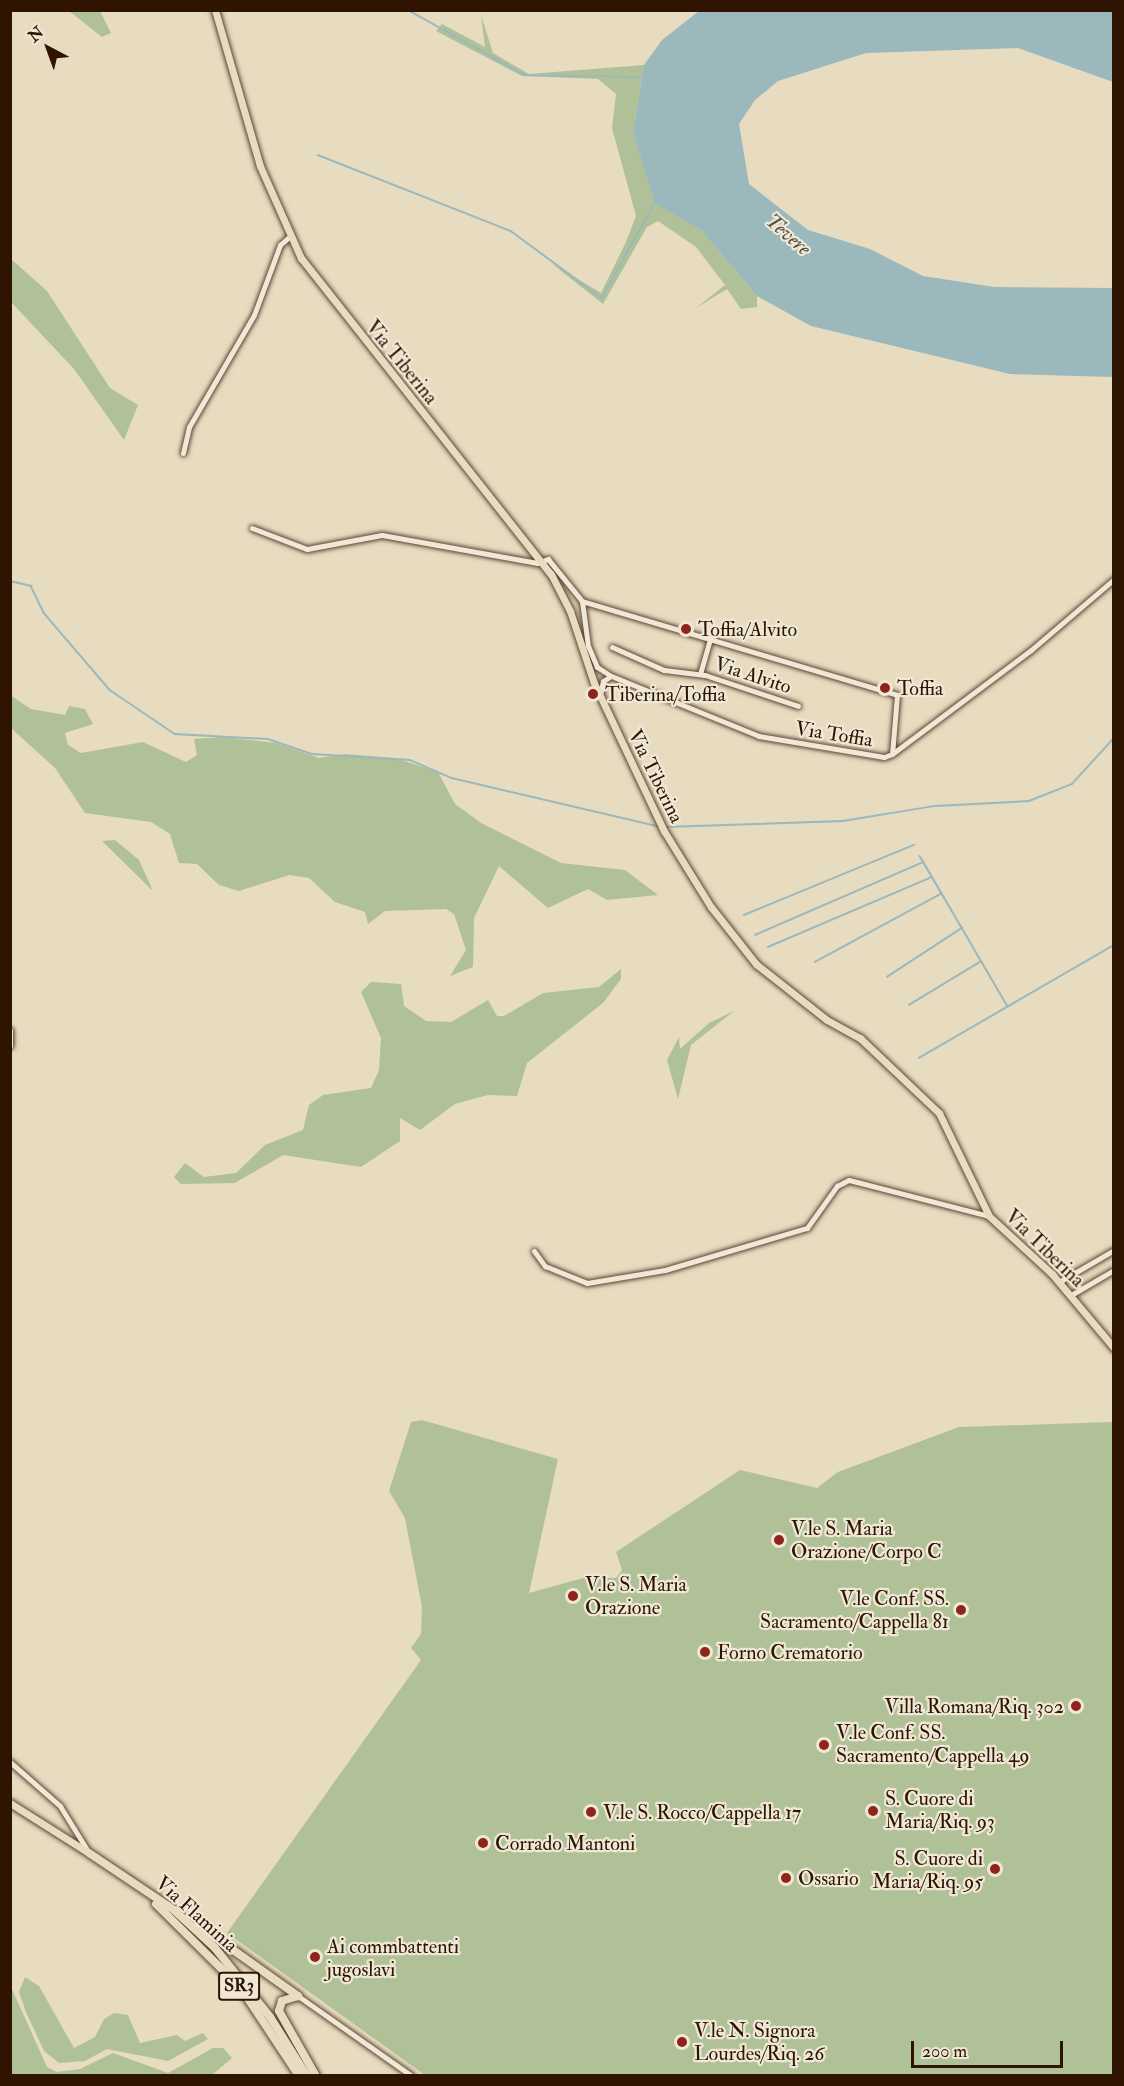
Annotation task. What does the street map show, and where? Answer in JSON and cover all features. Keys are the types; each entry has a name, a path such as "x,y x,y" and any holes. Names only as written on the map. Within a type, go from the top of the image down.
{"highway":[{"name":"Via Flaminia","path":"89,1853 174,1910 243,1980 307,2076"},
{"name":"Via Flaminia","path":"89,1853 214,1957 299,2076"},
{"path":"174,1910 298,1996"},
{"path":"298,1996 282,2001 279,2011 316,2076"}],"main road":[{"name":"Via Tiberina","path":"215,10 241,111 290,236 321,288 541,562 570,611 594,683 664,831 711,907 756,964 827,1020 860,1038 939,1113 989,1216 1059,1282 1113,1348"},
{"name":"Via Flaminia","path":"11,1804 89,1853"}],"street":[{"path":"183,453 189,427 254,315 280,244 290,236"},
{"path":"252,528 307,549 382,535 541,562 550,560 582,601 588,646 597,667 611,676 594,683"},
{"path":"892,754 1031,650 1113,579"},
{"name":"Via Toffia","path":"582,601 897,694 892,754 884,757 759,736 611,676"},
{"name":"Via Alvito","path":"710,638 700,674 798,706"},
{"path":"612,647 664,670 700,674"},
{"path":"600,697 603,681"},
{"path":"10,1030 10,1046"},
{"path":"534,1251 545,1266 587,1283 665,1270 807,1228 837,1186 849,1180 989,1216"},
{"path":"1059,1282 1113,1250"},
{"path":"1071,1295 1113,1270"},
{"path":"10,1762 60,1806 89,1853"},
{"path":"298,1996 412,2076"}],"green space":[{"path":"69,11 100,11 111,33 102,37"},
{"path":"481,15 493,53 529,74 644,65 633,134 655,202 701,230 757,296 757,307 741,309 727,289 696,308 725,285 696,247 658,221 647,227 603,304 551,263 601,293 636,216 612,128 616,94 598,79 522,76 436,31 442,24 485,47"},
{"path":"11,259 47,291 110,388 138,405 124,440 74,369 11,302"},
{"path":"10,695 31,709 65,715 69,706 85,709 93,724 65,733 68,745 81,753 143,742 186,762 197,755 194,739 222,737 276,743 319,758 345,754 395,758 438,772 455,804 481,823 561,863 625,870 658,895 607,900 588,889 548,908 499,866 474,918 473,967 450,976 466,950 454,914 446,909 385,911 368,924 365,912 335,902 309,878 289,875 239,891 219,885 197,864 179,863 170,834 151,822 85,813 55,768 11,728"},
{"path":"115,840 139,860 153,891 102,841"},
{"path":"621,969 621,979 603,1003 527,1063 517,1096 488,1095 455,1104 420,1130 400,1118 400,1141 361,1167 283,1155 235,1183 181,1184 174,1177 185,1163 204,1177 236,1173 265,1145 303,1130 309,1105 323,1095 371,1088 379,1070 381,1038 361,992 371,982 401,984 404,1006 426,1021 451,1022 488,1000 497,1016 504,1016 543,993 599,987"},
{"path":"734,1011 691,1045 678,1099 667,1060 679,1037 680,1049 709,1023"},
{"path":"422,1420 558,1459 529,1593 587,1577 616,1578 622,1570 616,1552 740,1470 817,1488 838,1472 959,1427 1112,1422 1113,2075 425,2075 227,1933 421,1660 411,1648 421,1634 422,1607 405,1518 389,1491 411,1422"},
{"path":"25,1977 39,1986 74,2048 95,2037 104,2019 114,2013 128,2015 140,2043 177,2035 185,2041 203,2033 208,2039 168,2061 107,2049 85,2061 59,2063 44,2051 26,2012 19,1992"},
{"path":"11,1987 47,2067 57,2072 80,2069 113,2053 168,2073 213,2048 223,2048 232,2058 212,2075 11,2075"}],"water":[{"name":"Tevere","path":"699,11 1113,11 1113,82 1018,48 866,53 778,81 755,100 739,124 749,184 808,230 870,249 923,276 994,287 1113,288 1113,377 1010,374 811,326 757,296 701,230 655,203 633,134 644,65 662,40"}],"waterway":[{"path":"408,10 525,75 641,77"},
{"path":"318,155 511,231 602,298 655,202"},
{"path":"10,581 31,586 44,613 110,690 175,734 268,739 312,754 410,760 452,778 657,826"},
{"path":"665,827 843,821 935,806 1029,801 1072,784 1114,738"},
{"path":"744,915 914,845"},
{"path":"920,856 1007,1005"},
{"path":"755,935 924,862"},
{"path":"768,947 932,877"},
{"path":"815,962 941,894"},
{"path":"887,977 962,928"},
{"path":"919,1058 1114,945"},
{"path":"909,1005 980,962"}],"place":[{"name":"Toffia/Alvito","path":"686,629"},
{"name":"Toffia","path":"885,688"},
{"name":"Tiberina/Toffia","path":"593,694"},
{"name":"V.le S. Maria Orazione/Corpo C","path":"779,1540"},
{"name":"V.le S. Maria Orazione","path":"573,1596"},
{"name":"V.le Conf. SS. Sacramento/Cappella 81","path":"961,1610"},
{"name":"Forno Crematorio","path":"705,1652"},
{"name":"Villa Romana/Riq. 302","path":"1076,1706"},
{"name":"V.le Conf. SS. Sacramento/Cappella 49","path":"824,1745"},
{"name":"S. Cuore di Maria/Riq. 93","path":"873,1811"},
{"name":"V.le S. Rocco/Cappella 17","path":"591,1812"},
{"name":"Corrado Mantoni","path":"483,1843"},
{"name":"S. Cuore di Maria/Riq. 95","path":"995,1869"},
{"name":"Ossario","path":"786,1878"},
{"name":"Ai commbattenti jugoslavi","path":"315,1957"},
{"name":"V.le N. Signora Lourdes/Riq. 26","path":"682,2042"}]}
